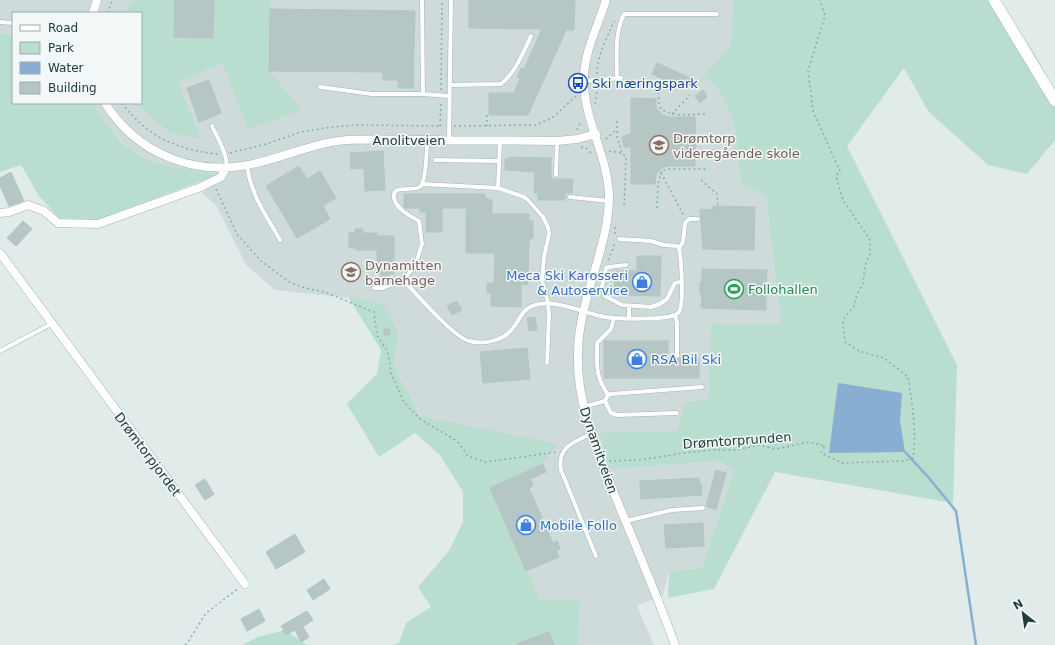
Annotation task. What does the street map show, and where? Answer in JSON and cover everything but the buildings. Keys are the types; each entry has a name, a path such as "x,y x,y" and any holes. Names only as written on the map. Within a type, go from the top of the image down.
{"main road":[{"path":"994,0 1055,101"}],"street":[{"path":"93,12 98,0"},
{"path":"581,94 588,53 606,0"},
{"name":"Dynamitveien","path":"581,94 596,134 605,152 609,201 606,228 583,310 579,335 579,384 583,407 591,434 675,645"},
{"name":"Anolitveien","path":"105,104 119,123 133,137 160,154 191,164 226,168 247,166 297,150 333,142 359,140 557,141 577,139 596,134"},
{"path":"0,212 9,212 28,205 44,211 58,223 98,224 201,187 221,177 226,168"},
{"name":"Drømtorpjordet","path":"0,253 51,324 245,584"}],"lane":[{"path":"422,0 423,94"},
{"path":"449,140 451,0"},
{"path":"584,81 619,79 617,32 624,14 717,14"},
{"path":"0,22 12,23"},
{"path":"450,85 501,84 507,80 517,65 531,36"},
{"path":"320,86 372,94 423,94 449,96"},
{"path":"212,126 228,163 226,168"},
{"path":"374,288 383,288 403,280 415,266 422,244 419,221 399,207 396,203 394,195 395,192 399,190 418,189 422,184 427,140"},
{"path":"498,188 500,140"},
{"path":"556,175 557,141"},
{"path":"435,160 499,161"},
{"path":"247,166 254,195 280,240"},
{"path":"422,184 498,188 524,197 547,223 549,234 544,257 542,280 548,304 549,316 547,363"},
{"path":"570,197 609,201"},
{"path":"403,280 449,328 463,339 469,341 485,343 503,338 513,328 525,310 535,305 548,304 583,310 600,316 614,318 662,318 675,315 680,309 681,282 679,248 683,242 684,225 686,221 689,219 698,219"},
{"path":"619,239 651,241 664,245 677,246 679,248"},
{"path":"626,265 609,266 606,268 602,287 605,296 622,305 651,307 660,304 667,299 675,283 681,282"},
{"path":"629,318 630,306"},
{"path":"675,315 677,323 677,356"},
{"path":"614,318 611,330 597,343 598,377 608,395 606,401 611,413 617,415 677,413"},
{"path":"0,351 51,324"},
{"path":"608,395 702,387"},
{"path":"583,407 606,401"},
{"path":"591,434 572,443 563,452 560,460 561,470 596,556"},
{"path":"625,521 672,510 703,508"}],"path":[{"path":"108,12 113,0"},
{"path":"440,126 442,0"},
{"name":"Drømtorprunden","path":"601,461 639,460 711,450 736,450 758,446 776,449 809,442 825,446 821,453 842,463 903,461 913,458 915,447 908,377 884,358 859,351 845,342 843,323 844,318 854,307 857,294 863,284 865,266 870,254 870,240 843,200 836,176 840,171 813,112 808,71 825,16 820,0"},
{"path":"595,108 597,97 598,62 616,15 624,14"},
{"path":"658,82 659,105 663,111 672,114 706,114"},
{"path":"123,104 142,126 167,142 191,150 225,154 266,144 301,132 332,126 527,126 540,124 552,118 581,94"},
{"path":"672,114 690,95"},
{"path":"487,115 487,126"},
{"path":"616,121 619,146 622,153 625,155 626,160 624,207"},
{"path":"606,139 616,129"},
{"path":"605,152 622,153"},
{"path":"660,172 669,169 707,169"},
{"path":"657,208 660,172"},
{"path":"660,172 686,221"},
{"path":"701,180 718,194 718,205"},
{"path":"212,181 237,234 260,261 291,283 327,293 374,312 377,334 388,352 391,373 404,402 420,419 457,441 468,456 485,462 563,452"},
{"path":"606,268 609,256 613,249 615,224"},
{"path":"185,645 206,613 220,601 245,584"}],"shaded area":[{"name":"Ski næringspark","path":"0,0 733,0 731,45 704,75 719,90 735,126 741,184 766,195 781,324 711,323 708,401 678,431 612,469 720,461 734,471 702,568 669,571 663,595 637,606 654,645 578,645 580,600 540,600 490,488 542,464 443,421 420,416 394,366 398,333 351,296 349,298 275,290 246,265 216,205 202,193 219,174 182,169 149,161 123,143 93,104 142,104 142,12 12,12 12,35 0,33"}],"green space":[{"path":"134,0 271,0 268,70 302,110 248,129 223,63 178,82 201,139 170,133 137,104 142,104 142,12 125,12"},
{"path":"733,0 999,0 1037,58 1055,91 1055,140 1027,174 988,165 928,111 904,68 847,146 957,365 953,503 775,472 714,589 668,598 669,571 702,568 734,471 720,461 612,469 599,433 678,431 685,402 708,400 711,323 781,324 766,195 741,184 735,126 719,90 704,75 731,45"},
{"path":"0,33 12,35 12,104 93,104 122,143 149,161 182,169 220,174 97,220 59,218 39,196 21,165 0,172"},
{"path":"351,296 384,306 398,333 394,366 420,416 557,444 542,464 491,488 540,600 580,600 578,645 392,645 399,643 406,623 431,607 418,587 449,551 463,522 463,492 440,455 415,433 379,457 347,404 377,374 381,350 349,298"},
{"path":"285,630 307,645 242,645 258,637"}],"water":[{"path":"838,383 902,393 900,421 905,452 829,453"}],"waterway":[{"path":"905,452 956,511 976,645"}],"place":[{"name":"Ski næringspark","path":"578,83"},
{"name":"Drømtorp videregående skole","path":"659,145"},
{"name":"Dynamitten barnehage","path":"351,272"},
{"name":"Meca Ski Karosseri & Autoservice","path":"642,282"},
{"name":"Follohallen","path":"734,289"},
{"name":"RSA Bil Ski","path":"637,359"},
{"name":"Mobile Follo","path":"526,525"}]}
